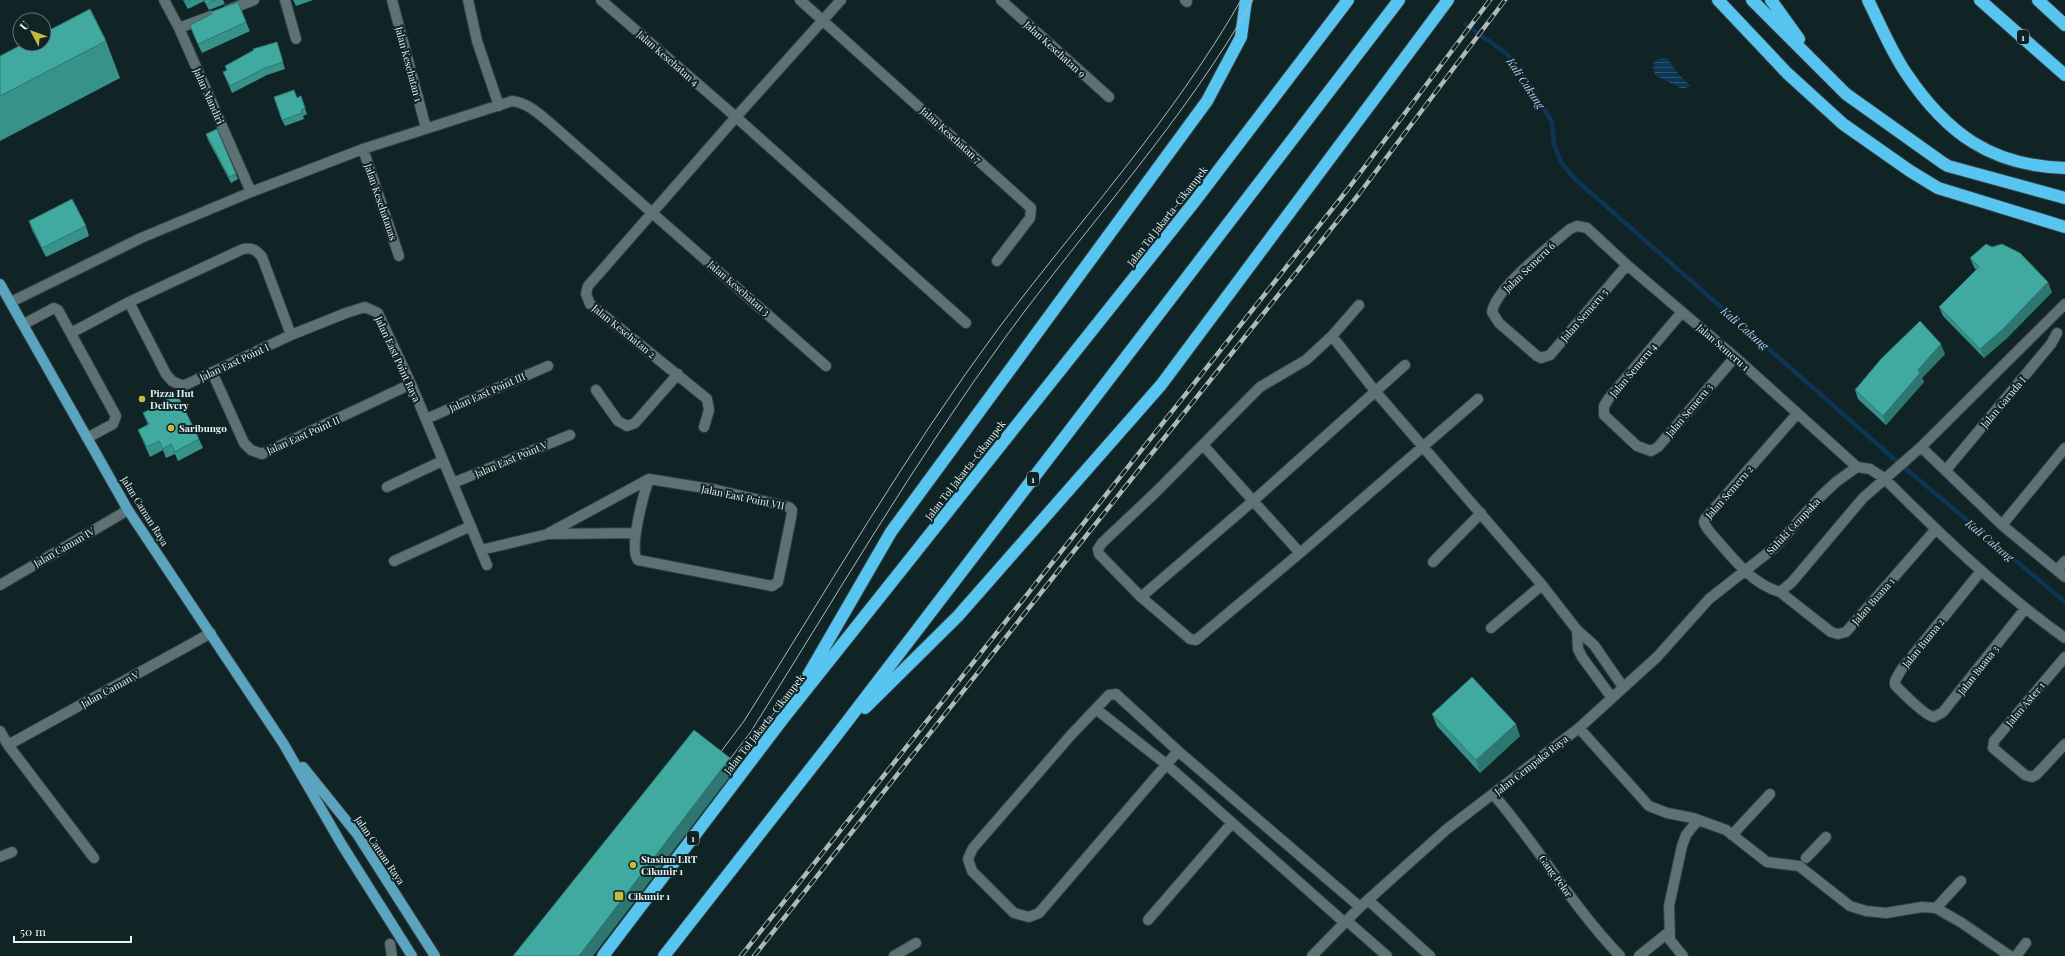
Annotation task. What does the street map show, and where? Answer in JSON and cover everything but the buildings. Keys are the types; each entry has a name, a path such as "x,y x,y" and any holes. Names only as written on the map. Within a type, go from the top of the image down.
{"highway":[{"path":"782,720 891,532 1207,101 1242,37 1246,0"},
{"name":"Jalan Tol Jakarta–Cikampek","path":"603,956 782,720 1199,194 1348,0"},
{"name":"1","path":"664,956 833,740 1399,0"},
{"path":"833,740 958,616 1161,385 1448,0"},
{"path":"1718,0 1793,79 1843,124 1910,171 1938,188 2065,227"},
{"path":"1752,0 1846,94 1948,166 2065,198"},
{"path":"1771,0 1821,70"},
{"path":"1868,0 1904,72 1933,109 1964,138 1997,157 2030,166 2065,168"},
{"name":"1","path":"1980,0 2065,74"},
{"path":"2038,0 2065,25"}],"main road":[{"name":"Jalan Caman Raya","path":"0,284 128,510 283,743 342,845 412,956"},
{"name":"Jalan Caman Raya","path":"283,743 357,834 435,956"},
{"path":"342,845 344,837 347,833 357,834"}],"street":[{"name":"Jalan Mandiri","path":"164,0 179,28 251,192"},
{"path":"179,28 231,4 254,0"},
{"path":"285,0 296,39"},
{"name":"Jalan Kesehatan 1","path":"392,0 426,128"},
{"path":"468,0 477,41 499,106"},
{"name":"Jalan Kesehatan 4","path":"601,0 736,116 966,323"},
{"path":"800,0 823,20"},
{"name":"Jalan Kesehatan 2","path":"704,427 709,410 707,399 590,304 586,294 588,286 736,116 841,0"},
{"name":"Jalan Kesehatan 9","path":"1001,0 1109,97"},
{"name":"Jalan Kesehatan 7","path":"823,20 1031,208 1030,218 997,260"},
{"name":"Jalan Kesehatan 3","path":"11,302 141,238 251,192 363,149 512,101 521,102 528,106 652,212 826,366"},
{"name":"Jalan Kesehatanas","path":"363,149 399,256"},
{"name":"Jalan Semeru 6","path":"1537,356 1499,323 1492,312 1493,305 1508,285 1570,228 1577,226 1587,228"},
{"name":"Jalan Semeru 1","path":"1587,228 1627,265 1734,356 1857,467"},
{"path":"71,333 130,302 243,248 250,248 256,250 262,257 291,335"},
{"name":"Jalan Semeru 5","path":"1537,356 1542,358 1550,355 1627,265"},
{"name":"Jalan East Point I","path":"130,302 166,374 172,381 183,386 291,335"},
{"path":"1746,571 1769,589 1780,592 1792,582 1853,509 1884,478 1921,447 2065,304"},
{"path":"1359,305 1332,336 1306,360 1260,387 1203,445 1102,543 1098,549 1099,554 1141,597 1190,638 1196,640 1300,553 1478,399"},
{"name":"Jalan East Point Raya","path":"291,335 365,307 373,309 378,313 411,384 442,461 453,483 487,565"},
{"path":"24,324 54,308 58,310 71,333 116,416 113,424 87,438"},
{"name":"Jalan Semeru 4","path":"1638,446 1604,415 1604,406 1609,398 1682,312"},
{"name":"Jalan Garuda I","path":"1946,470 2051,344 2057,333"},
{"path":"1332,336 1375,391 1542,585 1577,630 1594,645 1623,687"},
{"name":"Jalan Semeru 3","path":"1638,446 1651,451 1658,447 1734,356"},
{"path":"1141,597 1253,501 1405,365"},
{"name":"Jalan East Point III","path":"426,419 548,366"},
{"name":"Jalan East Point II","path":"212,372 244,443 251,450 262,454 411,384"},
{"path":"596,390 618,421 627,426 635,423 678,374"},
{"name":"Jalan Semeru 2","path":"1746,571 1704,525 1704,521 1797,414"},
{"name":"Jalan East Point V","path":"453,483 570,435"},
{"path":"1203,445 1300,553"},
{"path":"1921,447 2002,525 2065,577"},
{"path":"2002,525 2065,448"},
{"path":"387,487 442,461"},
{"path":"1857,467 1870,469 1884,478 1981,571 2025,609 2065,638"},
{"name":"Suluki Cempaka","path":"1746,571 1774,548 1836,482 1857,467"},
{"path":"548,534 649,479"},
{"name":"Jalan East Point VII","path":"649,479 724,492 789,507 792,510 778,582 772,586 638,560 635,553 636,533 649,479"},
{"name":"Jalan Caman IV","path":"0,585 128,510"},
{"path":"1433,562 1481,513"},
{"path":"394,560 470,526"},
{"name":"Jalan Buana 1","path":"1780,592 1831,632 1838,634 1846,632 1936,529"},
{"path":"481,550 548,534 636,533"},
{"path":"2057,570 2065,561"},
{"name":"Jalan Cempaka Raya","path":"1312,956 1364,904 1447,829 1579,728 1658,657 1709,599 1730,581 1746,571"},
{"name":"Jalan Buana 2","path":"1924,711 1895,685 1895,681 1901,670 1981,571"},
{"path":"1491,628 1542,585"},
{"name":"Jalan Buana 3","path":"1924,711 1934,717 1943,712 2025,609"},
{"path":"1577,630 1578,649 1612,698"},
{"name":"Jalan Caman V","path":"8,745 211,633"},
{"name":"Jalan Aster 1","path":"2065,657 1994,741 1993,748 2025,775 2032,777 2036,775 2065,744"},
{"path":"1178,750 1039,912 1029,917 1014,913 972,871 968,859 978,842 1071,734 1109,695 1116,694 1178,750 1364,904 1430,956"},
{"path":"1096,709 1167,764 1232,823 1387,956"},
{"path":"1579,728 1649,806 1667,813 1698,820 1726,830 1767,862 1799,866 1850,906 1866,911 1886,913 1922,907 1936,908 1962,923 2010,956"},
{"path":"0,730 8,745 94,858"},
{"name":"Gang Pelor","path":"1493,794 1520,825 1565,890 1620,956"},
{"path":"1732,835 1770,794"},
{"path":"1682,956 1670,940 1669,906 1682,846 1686,835 1698,820"},
{"path":"1148,920 1232,823"},
{"path":"1806,858 1826,836"},
{"path":"0,857 12,852"},
{"path":"1936,908 1961,881"},
{"path":"1639,956 1670,932"},
{"path":"894,956 916,943"},
{"path":"2016,956 2026,943"},
{"path":"390,944 392,956"}],"water":[{"path":"1660,58 1667,58 1679,75 1691,86 1682,89 1655,75 1653,68 1654,62"}],"waterway":[{"name":"Kali Cakung","path":"1465,24 1507,54 1530,85 1552,122 1554,144 1561,162 1575,179 1900,464 2065,602"}],"tram line":[{"path":"714,761 744,721 899,473 964,376 1029,288 1156,128 1214,44 1241,0"},
{"path":"723,768 750,733 939,432 1038,293 1135,171 1197,88 1226,45 1253,0"}],"railway":[{"path":"741,956 1348,189 1490,0"},
{"path":"754,956 1066,561 1359,194 1505,0"}],"place":[{"name":"Pizza Hut Delivery","path":"142,399"},
{"name":"Saribungo","path":"171,428"},
{"name":"Stasiun LRT Cikunir 1","path":"633,865"},
{"name":"Cikunir 1","path":"619,896"}]}
